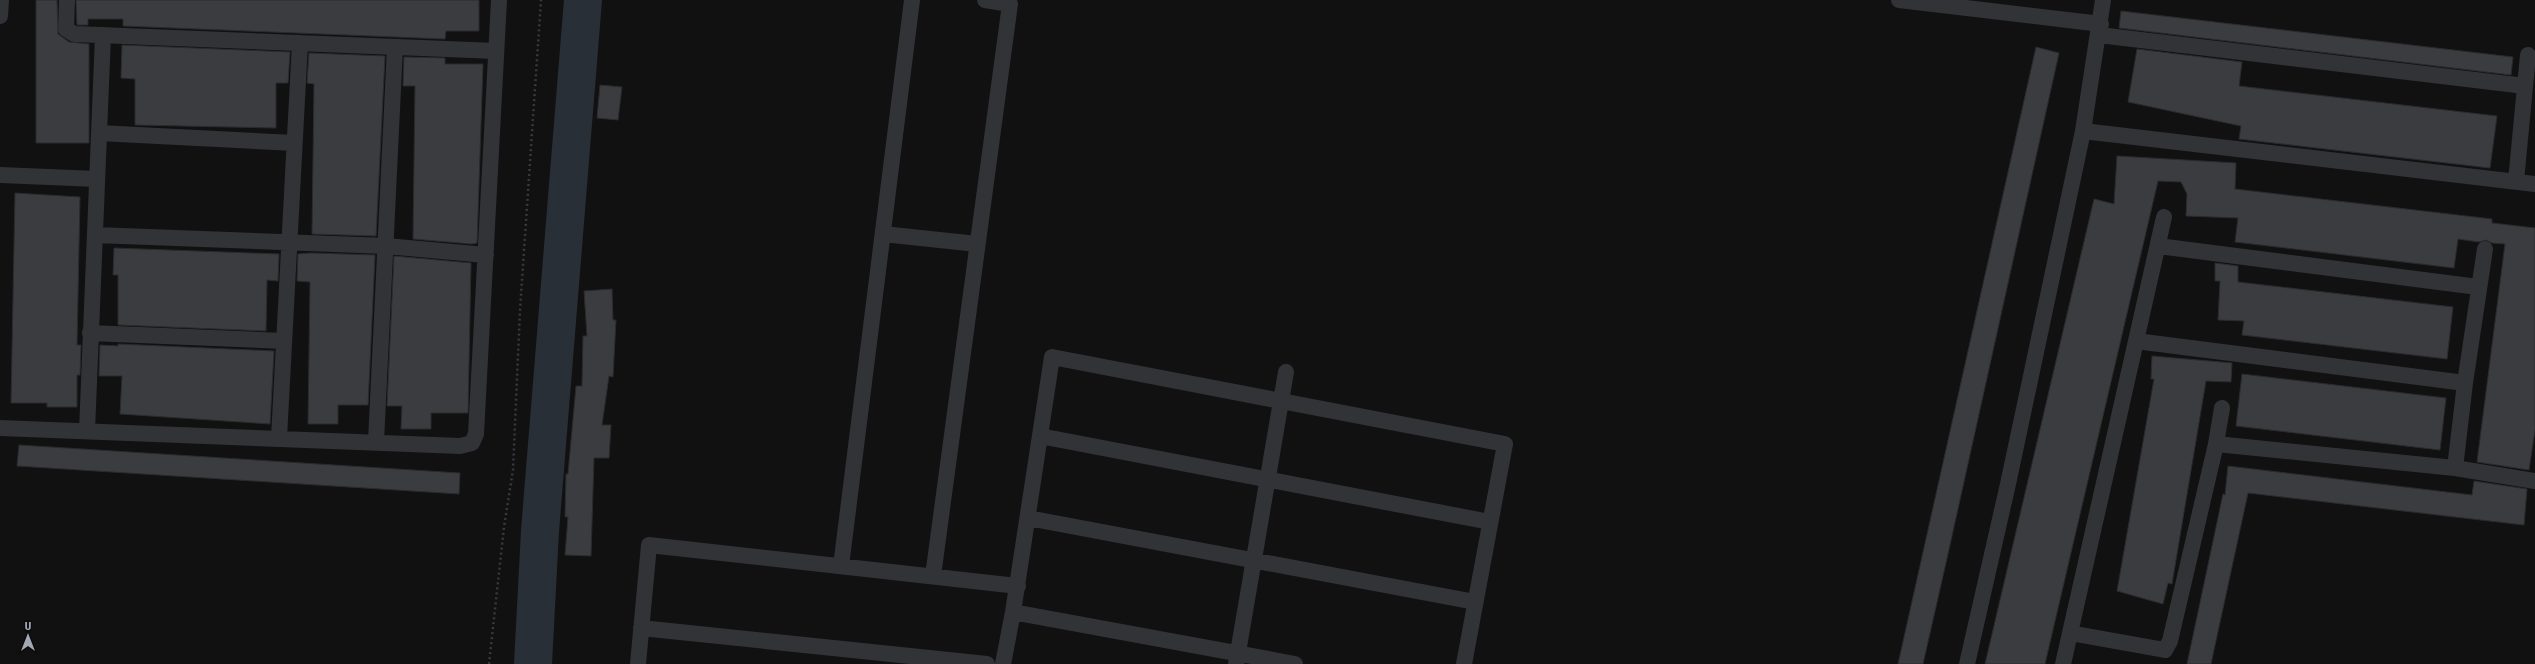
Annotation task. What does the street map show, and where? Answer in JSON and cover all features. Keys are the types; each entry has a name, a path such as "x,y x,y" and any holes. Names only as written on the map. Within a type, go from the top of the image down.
{"street":[{"path":"0,16 1,0"},
{"path":"67,0 66,29 68,32 103,35 496,51"},
{"path":"0,428 460,446 472,443 476,434 499,0"},
{"path":"841,566 912,0"},
{"path":"933,576 1010,4 985,0"},
{"path":"1899,0 2100,30 2525,86"},
{"path":"1968,664 2083,131 2100,30 2103,0"},
{"path":"87,432 103,35"},
{"path":"279,438 300,43"},
{"path":"376,442 395,47"},
{"path":"2516,182 2528,55"},
{"path":"2083,131 2535,184"},
{"path":"99,133 294,143"},
{"path":"0,175 97,179"},
{"path":"2063,664 2164,217"},
{"path":"883,234 978,244"},
{"path":"95,235 289,244 386,246 486,256"},
{"path":"2158,246 2478,287"},
{"path":"2455,468 2478,287 2485,249"},
{"path":"90,333 284,341"},
{"path":"2136,340 2465,383"},
{"path":"1003,664 1014,612 1052,358 1505,444 1464,664"},
{"path":"1237,659 1286,372"},
{"path":"2070,633 2165,650 2170,641 2216,444 2222,408"},
{"path":"1040,436 1490,522"},
{"path":"2216,444 2455,468 2535,481"},
{"path":"1028,518 1476,602"},
{"path":"638,664 649,545 1018,586"},
{"path":"1014,612 1237,659 1295,664"},
{"path":"641,628 988,664"}],"path":[{"path":"489,664 504,527 513,470 520,310 541,0"}],"building":[{"path":"36,0 57,0 58,34 69,42 89,44 89,143 36,143"},
{"path":"76,0 479,0 479,31 446,31 445,39 123,26 123,19 88,19 88,25 77,25"},
{"path":"2121,11 2513,57 2511,75 2119,28"},
{"path":"122,45 290,52 288,83 276,83 276,128 135,125 135,79 121,78"},
{"path":"2036,47 2059,53 1948,554 1923,664 1898,664"},
{"path":"2137,49 2242,62 2239,86 2497,116 2490,168 2239,139 2241,126 2128,102"},
{"path":"309,53 385,56 376,236 312,234 314,84 307,83"},
{"path":"404,57 445,58 445,64 483,64 477,243 472,244 413,239 415,86 403,86"},
{"path":"600,85 622,87 618,120 597,118"},
{"path":"2117,156 2236,163 2235,189 2492,219 2492,223 2535,228 2535,430 2529,470 2477,462 2505,244 2492,243 2486,240 2479,242 2458,239 2454,268 2235,242 2238,218 2186,216 2187,194 2181,182 2158,181 2045,664 1985,664 2094,199 2114,204"},
{"path":"15,193 80,197 77,345 81,345 80,375 77,375 77,407 47,407 47,403 11,403"},
{"path":"114,248 279,254 278,281 267,280 266,331 118,325 118,275 113,275"},
{"path":"298,254 375,255 368,405 338,405 338,424 308,424 310,282 297,281"},
{"path":"394,256 471,263 468,413 431,413 431,429 401,429 402,406 387,406"},
{"path":"2215,263 2238,266 2238,282 2453,307 2447,359 2242,335 2244,321 2218,320 2220,281 2215,281"},
{"path":"612,289 613,320 616,320 613,377 609,376 602,425 611,425 609,458 594,458 591,556 565,555 568,517 565,517 566,474 568,474 576,386 582,386 583,336 587,336 584,291"},
{"path":"118,344 274,351 270,424 120,414 122,376 99,376 100,345 118,346"},
{"path":"2152,356 2232,363 2231,382 2206,381 2172,584 2168,583 2163,604 2117,591 2154,379 2151,379"},
{"path":"2242,374 2446,398 2440,450 2236,426"},
{"path":"19,445 460,473 459,494 17,466"},
{"path":"2228,466 2472,495 2474,481 2527,489 2524,525 2248,493 2211,664 2187,664 2223,494 2225,495"}],"waterway":[{"path":"533,664 540,531 583,0"}]}
